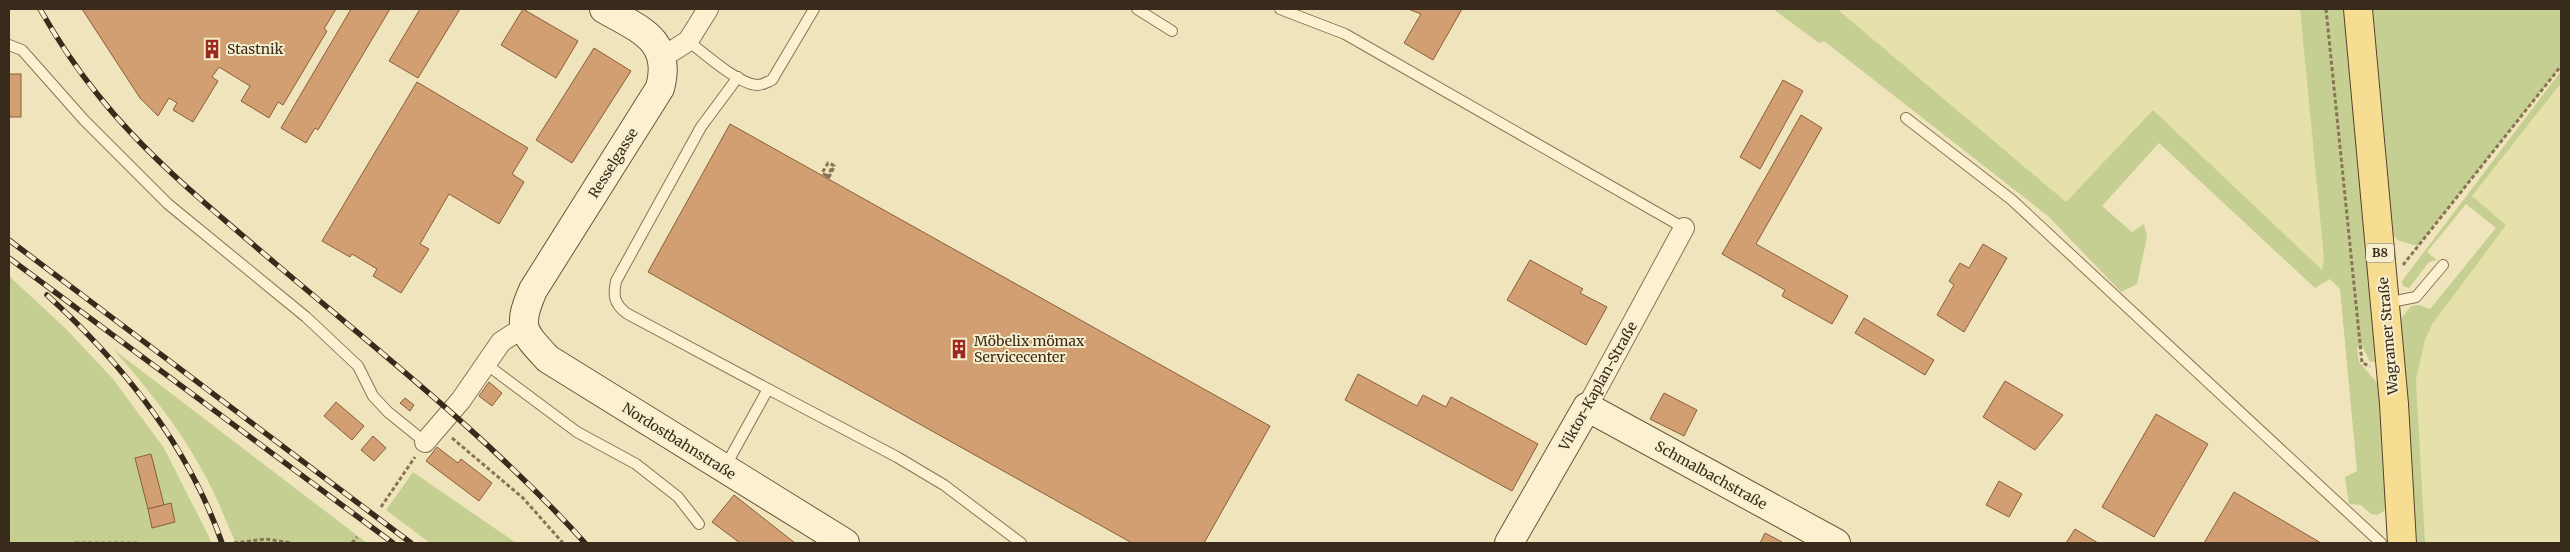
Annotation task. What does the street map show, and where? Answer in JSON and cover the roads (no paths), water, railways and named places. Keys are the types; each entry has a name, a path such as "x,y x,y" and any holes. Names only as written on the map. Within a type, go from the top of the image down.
{"main road":[{"name":"Wagramer Straße","path":"2358,9 2392,377 2402,543"}],"street":[{"path":"604,9 646,33 657,44 663,57 688,41 708,9"},
{"name":"Resselgasse","path":"524,327 525,308 533,290 660,88 664,72 663,57"},
{"name":"Viktor-Kaplan-Straße","path":"1509,543 1587,408 1684,228"},
{"path":"431,434 501,342 524,327"},
{"name":"Nordostbahnstraße","path":"524,327 527,335 548,359 724,470 845,543"},
{"name":"Schmalbachstraße","path":"1587,408 1836,543"}],"lane":[{"path":"688,41 738,77 758,85 772,80 814,9"},
{"path":"1137,9 1172,31"},
{"path":"1280,9 1345,34 1684,228"},
{"path":"9,45 22,50 84,120 168,204 306,317 358,366 373,396 405,428 431,434"},
{"path":"738,77 694,139 616,281 614,294 617,305 626,313 897,457 944,485 1021,543"},
{"path":"1906,118 2012,200 2381,543"},
{"path":"2384,297 2416,297 2443,265"},
{"path":"486,364 577,432 636,464 678,496 698,524"},
{"path":"724,470 768,389"}],"railway":[{"path":"40,9 67,53 90,85 160,163 474,433 549,505 585,543"},
{"path":"9,240 411,543"},
{"path":"9,258 393,543"},
{"path":"47,295 102,349 150,408 172,440 191,473 208,507 222,543"}],"place":[{"name":"Stastnik","path":"212,49"},
{"name":"Möbelix mömax Servicecenter","path":"959,349"}]}
